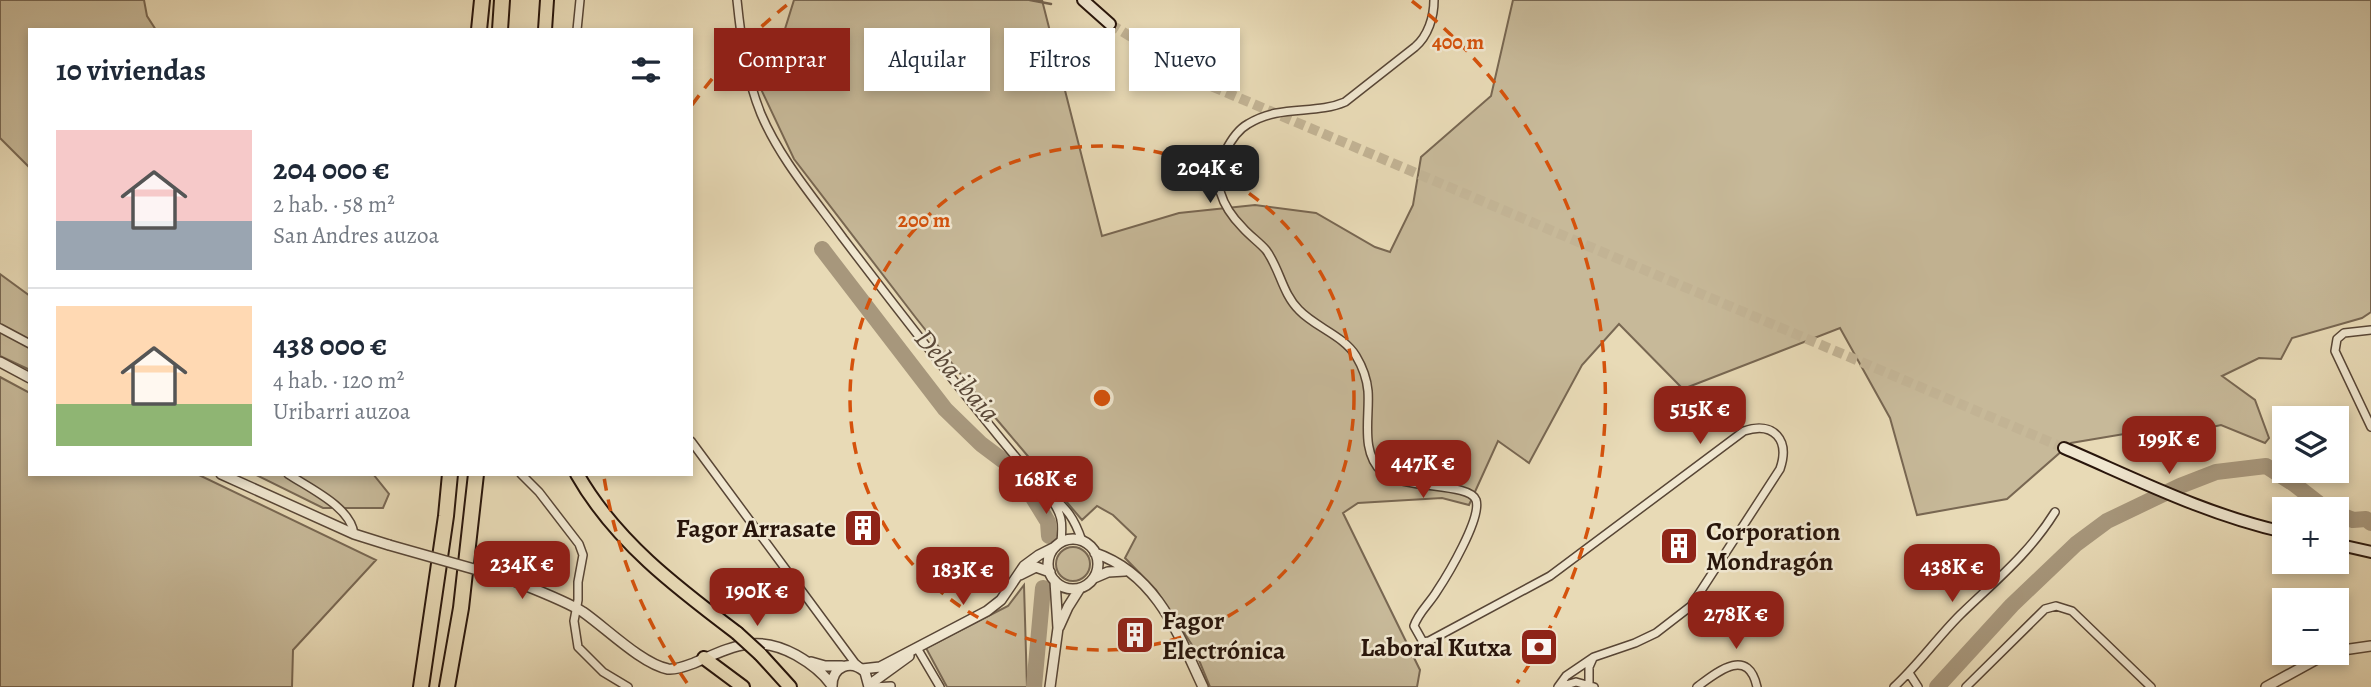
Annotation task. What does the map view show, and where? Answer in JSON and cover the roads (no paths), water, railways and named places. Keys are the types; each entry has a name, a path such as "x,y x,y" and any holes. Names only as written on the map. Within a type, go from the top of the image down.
{"highway":[{"path":"479,28 482,0"},
{"path":"500,28 502,0"},
{"path":"421,687 445,529 450,476"},
{"path":"447,687 461,608 476,476"}],"main road":[{"path":"545,28 547,0"},
{"path":"1083,0 1110,24"},
{"path":"2064,448 2192,503 2272,530"},
{"path":"578,476 612,526 635,550 760,654 790,687"},
{"path":"2349,547 2371,552"},
{"path":"704,659 743,687"}],"street":[{"path":"577,28 580,0"},
{"path":"737,0 744,58 762,116 783,156 828,218 980,413 1044,488 1060,512 1063,522 1058,545 1049,559 1058,595 1058,628 1050,687"},
{"path":"1434,0 1433,16 1420,43 1345,102 1271,114 1245,125 1232,140 1220,161 1217,174 1221,197 1235,220 1271,258 1288,298 1311,322 1345,343 1356,356 1368,390 1368,440 1371,454 1379,468 1397,481 1471,493 1476,500 1477,507 1463,547 1416,620 1414,626 1423,642 1550,576 1744,431 1756,427 1766,428 1781,440 1784,449 1780,469 1691,606 1656,633 1594,657 1566,676 1559,687"},
{"path":"0,328 28,343"},
{"path":"2371,330 2344,333 2337,339 2335,351 2371,427"},
{"path":"0,362 28,377"},
{"path":"693,444 855,663 862,668 870,686"},
{"path":"225,476 354,534 509,579 576,608 643,658 667,669 704,659 732,647 772,644 806,661 822,673 832,687"},
{"path":"291,476 341,510 353,525 354,534"},
{"path":"523,476 539,492 579,544 583,555 574,621 578,647 603,671 628,687"},
{"path":"1044,488 1068,510 1082,541"},
{"path":"1894,687 1958,617 2021,558 2055,512"},
{"path":"806,661 825,666 880,667 987,611 1001,600 1024,566 1038,555 1075,539 1141,579 1159,600 1203,687"},
{"path":"1094,578 1098,565 1095,552"},
{"path":"1019,576 1036,568 1067,588 1080,587"},
{"path":"1058,628 1080,587 1108,572 1127,571"},
{"path":"1966,687 2045,609 2056,606 2072,611 2151,687"},
{"path":"2349,649 2371,646"},
{"path":"870,686 917,648"},
{"path":"917,648 940,687"},
{"path":"1559,687 1576,682 1592,686 1589,667 1594,657"},
{"path":"1697,687 1724,668 1734,665 1752,671 1757,687"},
{"path":"2266,687 2306,665"},
{"path":"832,687 834,673 844,666"},
{"path":"870,686 891,687 891,669"},
{"path":"1909,673 1918,687"}],"waterway":[{"path":"1030,0 1051,4"},
{"name":"Deba ibaia","path":"822,249 945,409 981,444 1009,465 1022,480 1048,522 1049,536"},
{"path":"1937,687 2012,605 2076,544 2107,521 2216,472 2266,466 2311,497"},
{"path":"2349,518 2366,519 2371,523"},
{"name":"Deba ibaia","path":"1034,687 1043,588"}],"tunnel":[{"path":"1110,24 1211,86 2064,448"}],"place":[{"name":"Fagor Arrasate","path":"863,528"},
{"name":"Corporation Mondragón","path":"1679,546"},
{"name":"Fagor Electrónica","path":"1135,635"},
{"name":"Laboral Kutxa","path":"1539,647"}]}
